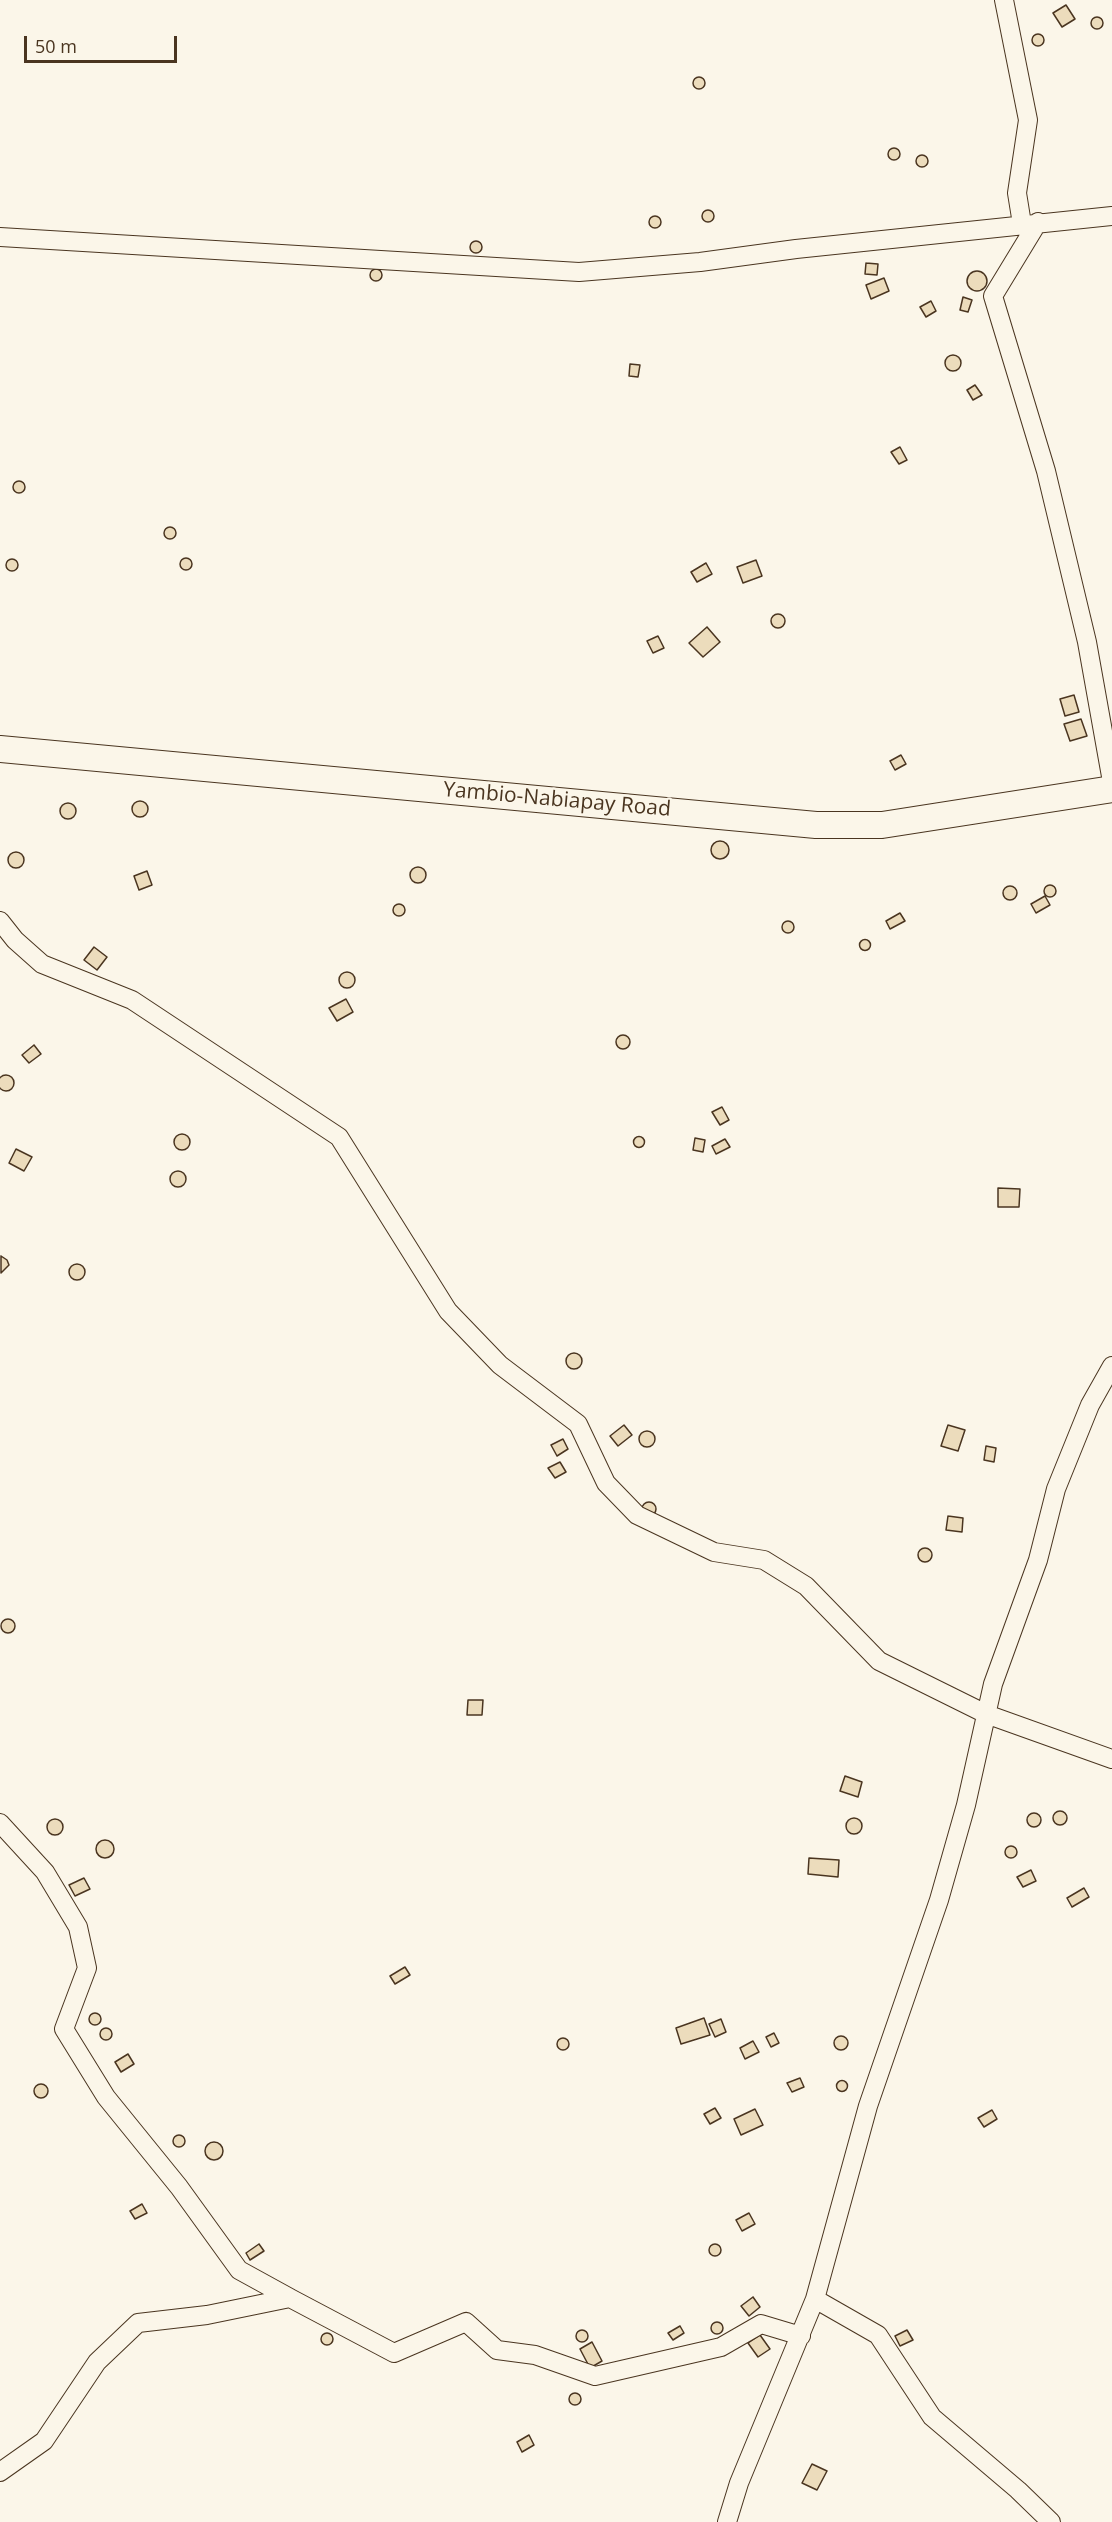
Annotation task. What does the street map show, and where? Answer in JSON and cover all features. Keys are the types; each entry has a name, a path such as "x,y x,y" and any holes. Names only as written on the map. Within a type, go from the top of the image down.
{"main road":[{"name":"Yambio-Nabiapay Road","path":"0,749 816,825 882,825 1112,789"}],"street":[{"path":"1004,0 1028,120 1017,193 1030,223"},
{"path":"0,237 579,272 700,262 796,249 1112,216"},
{"path":"1030,223 993,296 1049,482 1087,642 1112,782"},
{"path":"0,921 15,940 42,964 132,1000 339,1137 448,1311 500,1365 578,1424 606,1483 637,1515 714,1552 764,1560 806,1586 879,1661 986,1714 1112,1759"},
{"path":"727,2522 739,2483 815,2299 868,2106 939,1900 966,1804 993,1684 1038,1560 1056,1489 1090,1405 1112,1366"},
{"path":"0,1823 45,1872 78,1927 87,1968 64,2029 105,2097 178,2187 239,2270 394,2353 466,2322 497,2350 535,2355 595,2376 721,2347 761,2324 801,2336"},
{"path":"0,2472 44,2441 97,2362 138,2323 207,2315 290,2298"},
{"path":"815,2299 878,2335 932,2417 1018,2490 1051,2522"}],"building":[{"path":"1066,5 1075,19 1062,27 1053,13"},
{"path":"1099,17 1103,23 1099,29 1095,29 1091,21"},
{"path":"1040,34 1044,40 1040,46 1036,46 1032,38"},
{"path":"701,77 705,83 701,89 697,89 693,81"},
{"path":"896,148 900,154 896,160 892,160 888,152"},
{"path":"924,155 928,161 924,167 920,167 916,159"},
{"path":"710,210 714,216 710,222 706,222 702,214"},
{"path":"657,216 661,222 657,228 653,228 649,220"},
{"path":"478,241 482,247 478,253 474,253 470,245"},
{"path":"866,263 878,264 877,275 865,274"},
{"path":"376,269 382,275 376,281 370,275"},
{"path":"977,271 984,274 987,281 984,288 977,291 970,288 967,281 970,274"},
{"path":"884,278 889,291 871,299 866,285"},
{"path":"963,297 972,300 968,312 960,310"},
{"path":"931,301 936,311 926,317 920,307"},
{"path":"953,355 959,357 961,363 959,369 953,371 947,369 945,363 947,357"},
{"path":"630,364 640,365 638,377 629,376"},
{"path":"975,385 982,395 973,400 967,390"},
{"path":"900,447 907,460 899,464 891,452"},
{"path":"21,481 25,487 21,493 17,493 13,485"},
{"path":"172,527 176,533 172,539 168,539 164,531"},
{"path":"188,558 192,564 188,570 184,570 180,562"},
{"path":"14,559 18,565 14,571 10,571 6,563"},
{"path":"756,560 762,576 743,583 737,567"},
{"path":"706,563 712,574 697,582 691,572"},
{"path":"778,614 783,616 785,621 783,626 778,628 773,626 771,621 773,616"},
{"path":"707,627 720,642 703,657 689,643"},
{"path":"658,636 664,648 653,653 647,641"},
{"path":"1074,695 1079,712 1065,716 1060,699"},
{"path":"1081,719 1087,736 1070,741 1064,724"},
{"path":"901,755 906,764 895,770 890,761"},
{"path":"140,801 148,809 140,817 132,809"},
{"path":"68,803 76,811 68,819 60,811"},
{"path":"720,841 726,844 729,850 726,856 720,859 714,856 711,850 714,844"},
{"path":"16,852 24,860 16,868 8,860"},
{"path":"418,867 426,875 418,883 410,875"},
{"path":"147,871 152,885 139,890 134,876"},
{"path":"1052,885 1055,886 1055,896 1048,897 1045,896 1044,889 1045,886"},
{"path":"1007,886 1013,886 1017,893 1013,900 1007,900 1003,896 1003,890"},
{"path":"1045,896 1050,905 1036,913 1031,904"},
{"path":"399,904 405,910 399,916 393,910"},
{"path":"900,913 905,921 890,929 886,921"},
{"path":"790,921 794,927 790,933 786,933 782,925"},
{"path":"865,940 869,941 869,949 865,950 861,949 860,945 861,941"},
{"path":"94,947 107,957 97,970 84,960"},
{"path":"347,972 355,980 347,988 339,980"},
{"path":"346,999 353,1012 337,1021 329,1008"},
{"path":"623,1035 628,1037 630,1042 628,1047 623,1049 618,1047 616,1042 618,1037"},
{"path":"34,1045 41,1054 29,1063 22,1055"},
{"path":"6,1075 14,1083 6,1091 -2,1083"},
{"path":"722,1107 729,1120 720,1125 712,1112"},
{"path":"179,1134 185,1134 190,1142 188,1148 179,1150 174,1145 174,1139"},
{"path":"639,1136 645,1142 639,1148 633,1142"},
{"path":"695,1138 705,1140 703,1152 693,1150"},
{"path":"725,1139 730,1147 716,1154 712,1146"},
{"path":"16,1149 32,1157 24,1171 9,1163"},
{"path":"178,1171 186,1179 178,1187 170,1179"},
{"path":"998,1188 1020,1189 1019,1207 998,1207"},
{"path":"1,1256 7,1260 9,1265 1,1273"},
{"path":"77,1264 85,1272 77,1280 69,1272"},
{"path":"574,1353 582,1361 574,1369 566,1361"},
{"path":"624,1425 632,1435 618,1446 610,1436"},
{"path":"948,1425 965,1430 958,1451 941,1446"},
{"path":"647,1431 655,1439 647,1447 639,1439"},
{"path":"563,1439 568,1449 557,1456 551,1445"},
{"path":"986,1446 996,1448 994,1462 984,1460"},
{"path":"560,1462 566,1472 555,1478 548,1468"},
{"path":"649,1502 654,1504 656,1509 654,1514 649,1516 644,1514 642,1509 644,1504"},
{"path":"948,1516 963,1518 962,1532 946,1530"},
{"path":"925,1548 930,1550 932,1555 930,1560 925,1562 920,1560 918,1555 920,1550"},
{"path":"8,1619 13,1621 15,1626 13,1631 8,1633 3,1631 1,1626 3,1621"},
{"path":"468,1700 483,1700 482,1715 467,1715"},
{"path":"845,1776 862,1782 858,1797 840,1791"},
{"path":"1060,1811 1065,1813 1067,1818 1065,1823 1060,1825 1055,1823 1053,1818 1055,1813"},
{"path":"1034,1813 1039,1815 1041,1820 1039,1825 1034,1827 1029,1825 1027,1820 1029,1815"},
{"path":"851,1818 857,1818 862,1826 860,1832 851,1834 846,1829 846,1823"},
{"path":"55,1819 63,1827 55,1835 47,1827"},
{"path":"105,1840 111,1843 114,1849 111,1855 105,1858 99,1855 96,1849 99,1843"},
{"path":"1013,1846 1016,1847 1016,1857 1009,1858 1006,1857 1005,1850 1006,1847"},
{"path":"809,1858 839,1860 838,1877 808,1874"},
{"path":"1031,1870 1036,1881 1023,1887 1017,1877"},
{"path":"84,1878 90,1889 75,1896 69,1885"},
{"path":"1084,1888 1089,1897 1072,1907 1067,1898"},
{"path":"405,1967 410,1975 395,1984 390,1976"},
{"path":"97,2013 100,2014 100,2024 93,2025 90,2024 89,2017 90,2014"},
{"path":"704,2018 710,2035 681,2044 676,2028"},
{"path":"721,2019 726,2032 715,2037 709,2024"},
{"path":"108,2028 111,2029 111,2039 104,2040 101,2039 100,2032 101,2029"},
{"path":"774,2033 779,2043 771,2047 766,2037"},
{"path":"838,2036 844,2036 848,2043 844,2050 838,2050 834,2046 834,2040"},
{"path":"565,2038 569,2044 565,2050 561,2050 557,2042"},
{"path":"753,2041 759,2052 745,2059 740,2048"},
{"path":"128,2054 134,2064 121,2072 115,2062"},
{"path":"800,2078 804,2087 792,2092 787,2083"},
{"path":"842,2080 848,2086 842,2092 836,2086"},
{"path":"41,2084 46,2086 48,2091 46,2096 41,2098 36,2096 34,2091 36,2086"},
{"path":"715,2108 721,2118 710,2124 704,2114"},
{"path":"755,2109 763,2125 741,2135 734,2119"},
{"path":"992,2110 997,2119 984,2127 978,2118"},
{"path":"179,2135 185,2141 179,2147 173,2141"},
{"path":"214,2142 221,2144 223,2151 221,2158 214,2160 207,2158 205,2151 207,2144"},
{"path":"142,2204 147,2213 135,2219 130,2211"},
{"path":"749,2213 755,2224 742,2231 736,2220"},
{"path":"259,2244 264,2251 250,2260 246,2253"},
{"path":"715,2244 721,2250 715,2256 709,2250"},
{"path":"753,2297 760,2307 749,2316 741,2306"},
{"path":"717,2322 723,2328 717,2334 711,2328"},
{"path":"680,2326 684,2333 673,2340 668,2333"},
{"path":"582,2330 588,2336 582,2342 576,2336"},
{"path":"907,2330 913,2340 900,2346 895,2336"},
{"path":"327,2333 333,2339 327,2345 321,2339"},
{"path":"760,2335 770,2349 758,2357 748,2343"},
{"path":"592,2342 602,2361 590,2368 580,2349"},
{"path":"575,2393 581,2399 575,2405 569,2399"},
{"path":"529,2435 534,2445 522,2452 517,2442"},
{"path":"812,2464 827,2471 817,2490 802,2483"}]}
